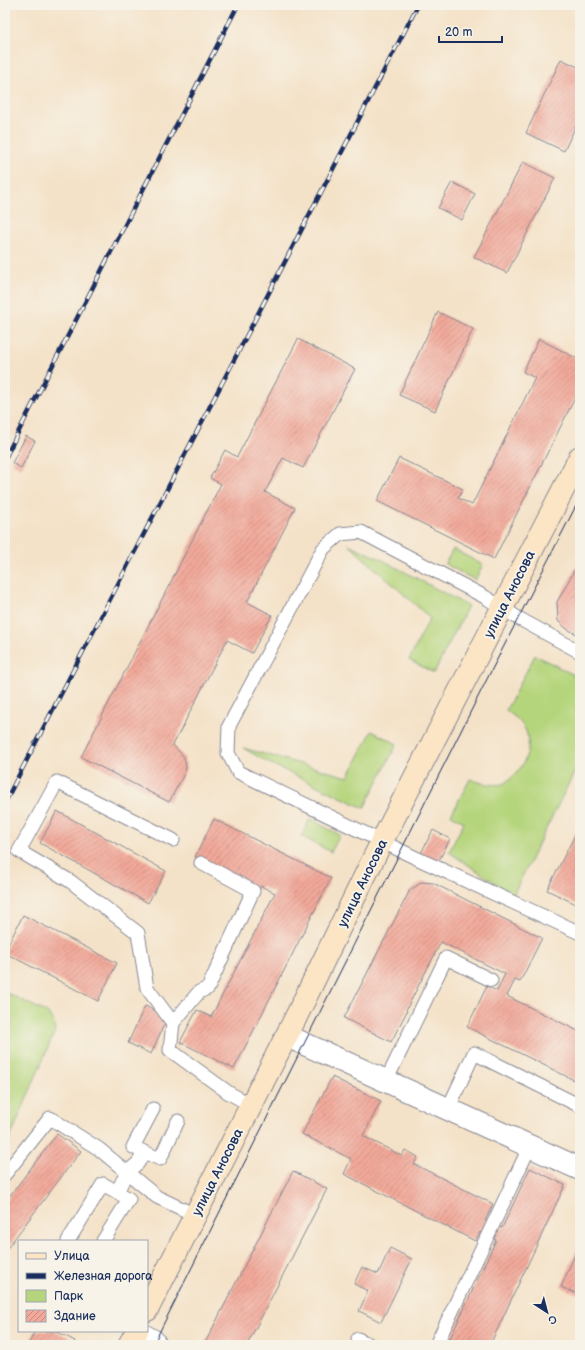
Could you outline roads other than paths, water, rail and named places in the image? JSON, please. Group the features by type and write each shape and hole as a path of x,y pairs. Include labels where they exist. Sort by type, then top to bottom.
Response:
{"main road":[{"name":"улица Аносова","path":"148,1308 287,1036 382,841 580,457"},
{"path":"129,1345 136,1332"}],"street":[{"path":"287,1036 580,1170"}],"lane":[{"path":"580,652 518,618 502,607 361,532 340,534 323,549 312,568 229,726 228,753 238,772 414,857 580,933"},
{"path":"173,840 57,782 19,851 70,881 138,933 147,988 173,1023"},
{"path":"201,863 253,891 208,988 199,992 173,1023 170,1050 229,1093 251,1105"},
{"path":"386,1081 446,958 491,980"},
{"path":"448,1109 474,1053 580,1106"},
{"path":"153,1109 133,1147 144,1152 160,1159 178,1120"},
{"path":"5,1174 50,1118 99,1149 157,1197 195,1215"},
{"path":"436,1345 530,1146"},
{"path":"117,1192 127,1172 138,1163 144,1152"},
{"path":"69,1240 103,1184 129,1199 104,1240"},
{"path":"147,1332 156,1338 161,1345"},
{"path":"358,1339 370,1345"}],"tram line":[{"path":"153,1345 485,683 580,498"}],"railway":[{"path":"5,458 238,5"},
{"path":"5,802 418,5"}]}
